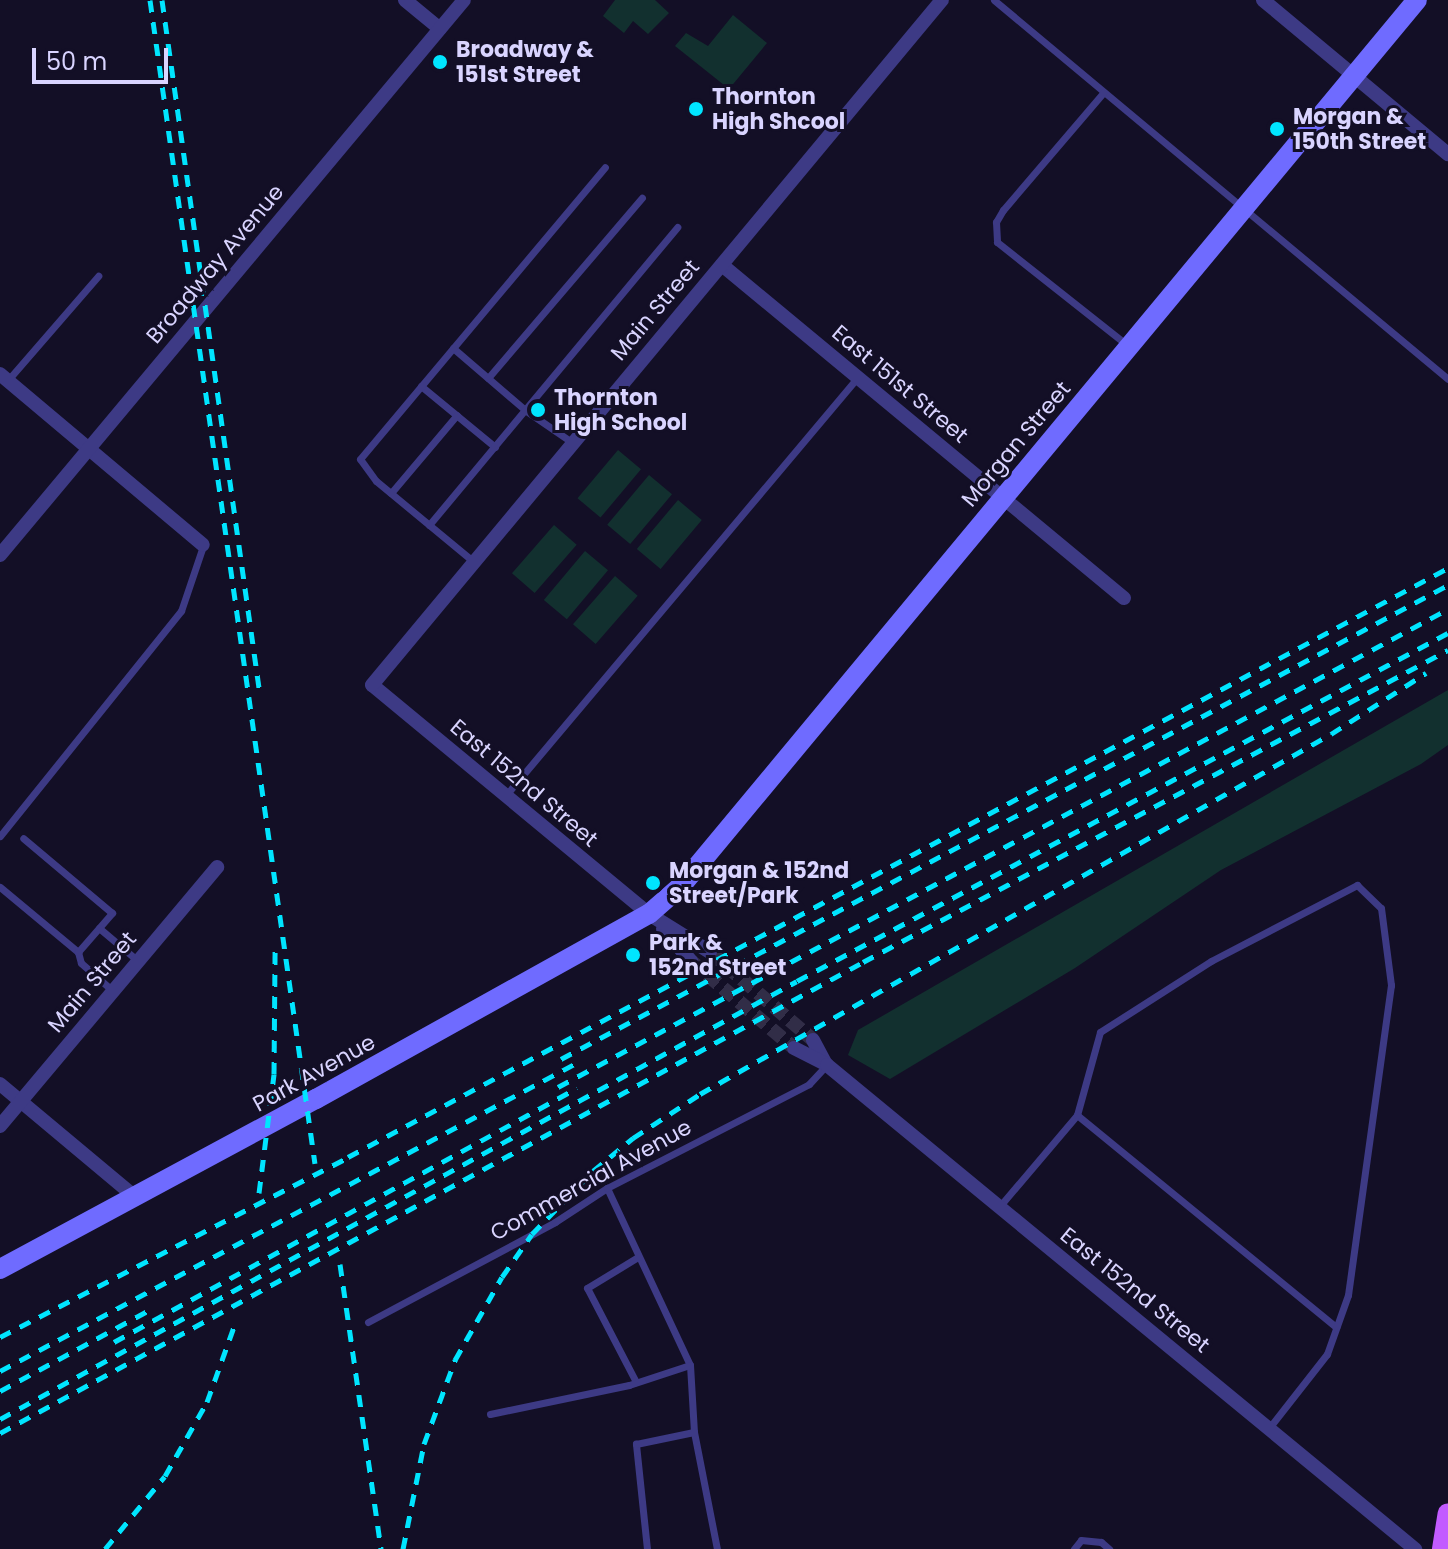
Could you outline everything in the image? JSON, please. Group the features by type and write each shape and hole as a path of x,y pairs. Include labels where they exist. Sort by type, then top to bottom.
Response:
{"main road":[{"path":"1442,1549 1448,1513"}],"street":[{"path":"405,0 440,29"},
{"name":"Broadway Avenue","path":"0,555 464,0"},
{"name":"Main Street","path":"372,685 942,0"},
{"path":"1263,0 1448,154"},
{"name":"Morgan Street","path":"649,914 680,887 1417,0"},
{"name":"East 151st Street","path":"722,265 1124,598"},
{"path":"4,377 203,545"},
{"name":"East 152nd Street","path":"372,685 649,914 710,952"},
{"name":"Main Street","path":"0,1126 217,867"},
{"name":"East 152nd Street","path":"649,914 691,961"},
{"name":"Park Avenue","path":"0,1269 649,914"},
{"name":"East 152nd Street","path":"813,1040 827,1065"},
{"name":"East 152nd Street","path":"794,1048 827,1065 1415,1549"},
{"path":"0,1084 135,1197"}],"lane":[{"path":"994,0 1448,379"},
{"path":"1103,93 1003,210 996,222 997,242 1128,346"},
{"path":"474,562 365,471 360,459 605,167"},
{"path":"488,378 642,198"},
{"path":"429,525 677,227"},
{"path":"4,377 98,276"},
{"path":"453,348 525,410 573,443"},
{"path":"505,796 858,377"},
{"path":"421,386 495,447"},
{"path":"391,493 457,415"},
{"path":"0,836 181,611 203,545"},
{"path":"23,838 112,913 78,952"},
{"path":"999,1207 1077,1115 1100,1032 1211,961 1357,885 1381,908 1391,985 1348,1295 1327,1354 1269,1428"},
{"path":"0,887 78,952 81,963 113,991"},
{"path":"99,928 138,961"},
{"name":"Commercial Avenue","path":"368,1322 555,1222 607,1188 809,1084 827,1065"},
{"path":"1077,1115 1336,1327"},
{"path":"607,1188 690,1365 694,1432 717,1549"},
{"path":"636,1382 587,1288 638,1257"},
{"path":"490,1414 636,1382 690,1365"},
{"path":"647,1549 636,1444 694,1432"},
{"path":"1074,1549 1081,1540 1101,1542 1109,1549"}],"green space":[{"path":"615,0 655,0 669,13 648,34 633,21 624,33 603,16"},
{"path":"733,15 767,43 729,89 675,46 686,33 708,46"},
{"path":"618,450 641,469 600,518 578,498"},
{"path":"649,475 672,494 630,544 607,525"},
{"path":"678,500 702,520 661,569 637,549"},
{"path":"554,525 577,545 535,593 512,573"},
{"path":"585,551 608,570 567,619 544,600"},
{"path":"615,576 638,596 596,644 573,624"},
{"path":"1448,690 1448,745 1421,764 1221,870 1075,968 890,1079 848,1055 858,1030"}],"tunnel":[{"path":"710,952 813,1040"},
{"path":"691,961 794,1048"}],"railway":[{"path":"150,0 315,1163"},
{"path":"162,0 260,695"},
{"path":"0,1337 348,1157 1448,568"},
{"path":"561,1059 1448,585"},
{"path":"558,1087 1448,609"},
{"path":"0,1419 797,981 1448,633"},
{"path":"0,1433 863,962 1448,650"},
{"path":"403,1549 424,1444 455,1360 502,1277 532,1234 593,1171 633,1138 700,1094 1331,734 1426,673"},
{"path":"259,1193 274,1074 275,950"},
{"path":"0,1371 580,1061"},
{"path":"114,1342 577,1088"},
{"path":"340,1264 381,1549"},
{"path":"0,1391 151,1309"},
{"path":"105,1549 165,1476 207,1402 235,1324"}],"place":[{"name":"Broadway & 151st Street","path":"440,62"},
{"name":"Thornton High Shcool","path":"696,109"},
{"name":"Morgan & 150th Street","path":"1277,129"},
{"name":"Thornton High School","path":"538,410"},
{"name":"Morgan & 152nd Street/Park","path":"653,883"},
{"name":"Park & 152nd Street","path":"633,955"}]}
